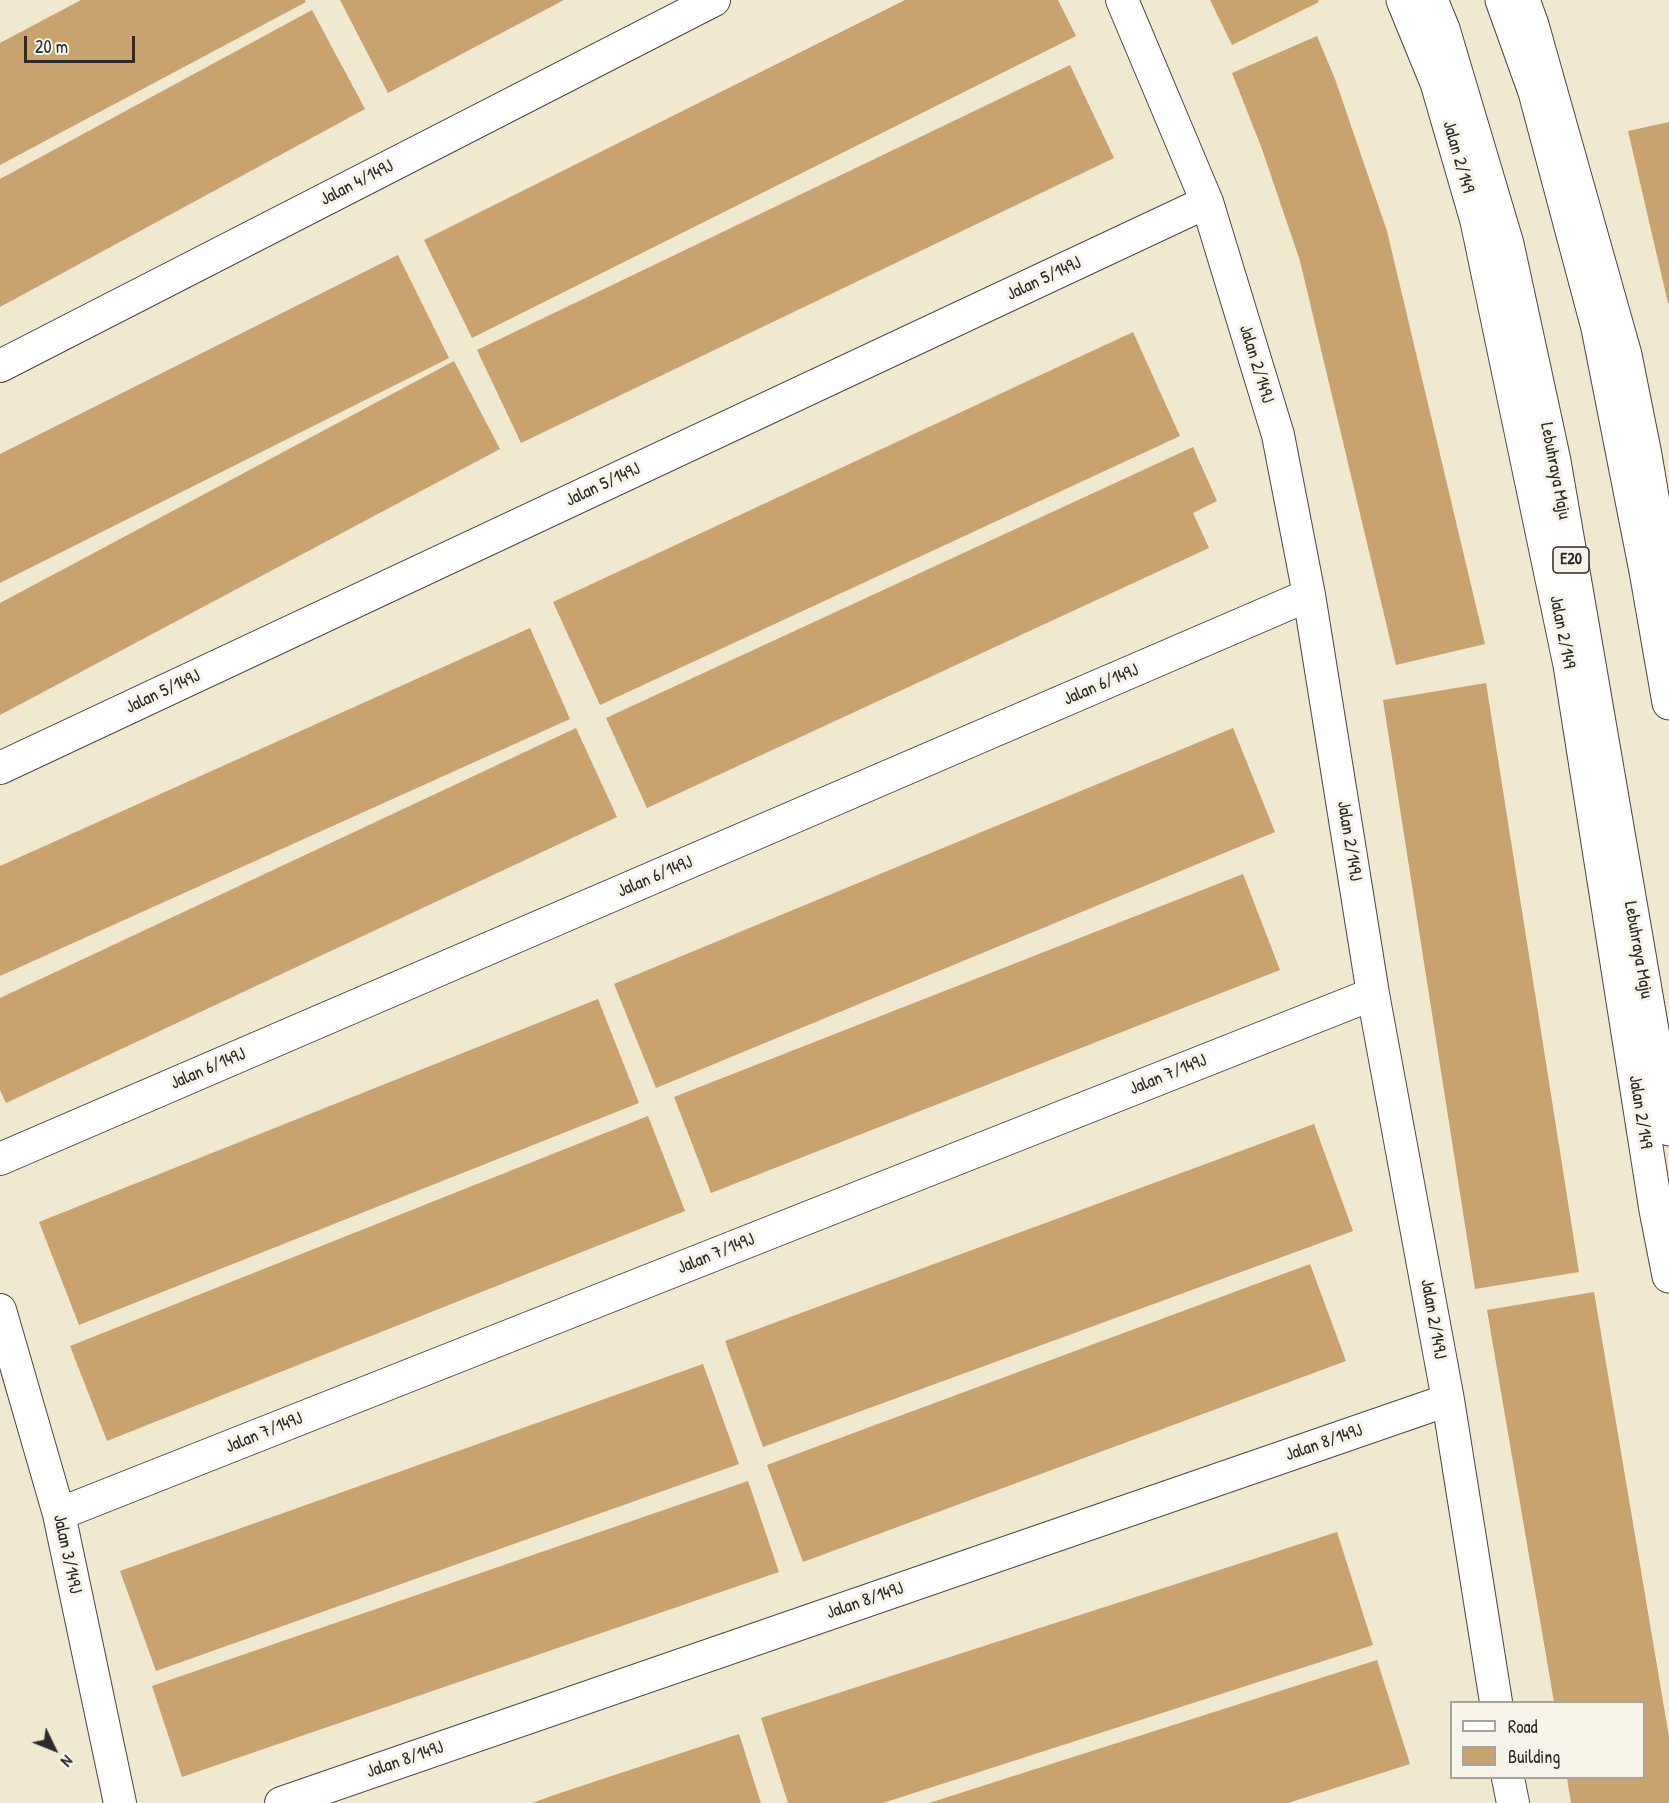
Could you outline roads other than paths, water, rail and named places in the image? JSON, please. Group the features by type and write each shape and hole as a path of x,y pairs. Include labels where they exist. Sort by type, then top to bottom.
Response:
{"main road":[{"name":"Jalan 2/149","path":"1403,0 1437,83 1477,221 1570,665 1656,1210 1669,1270"},
{"name":"Lebuhraya Maju","path":"1431,0 1449,50 1507,244 1554,461 1669,1129"},
{"path":"1502,0 1535,92 1598,328 1646,571 1669,703"},
{"path":"1530,8 1625,355 1669,597"}],"street":[{"name":"Jalan 4/149J","path":"0,366 714,0"},
{"name":"Jalan 2/149J","path":"1122,0 1207,202 1278,435 1310,595 1373,994 1448,1400 1496,1701"},
{"name":"Jalan 5/149J","path":"0,768 1207,202"},
{"name":"Jalan 6/149J","path":"0,1159 1310,595"},
{"name":"Jalan 7/149J","path":"59,1514 1373,994"},
{"name":"Jalan 3/149J","path":"0,1310 59,1514 120,1803"},
{"name":"Jalan 8/149J","path":"281,1803 1448,1400"},
{"path":"1509,1779 1513,1803"}]}
